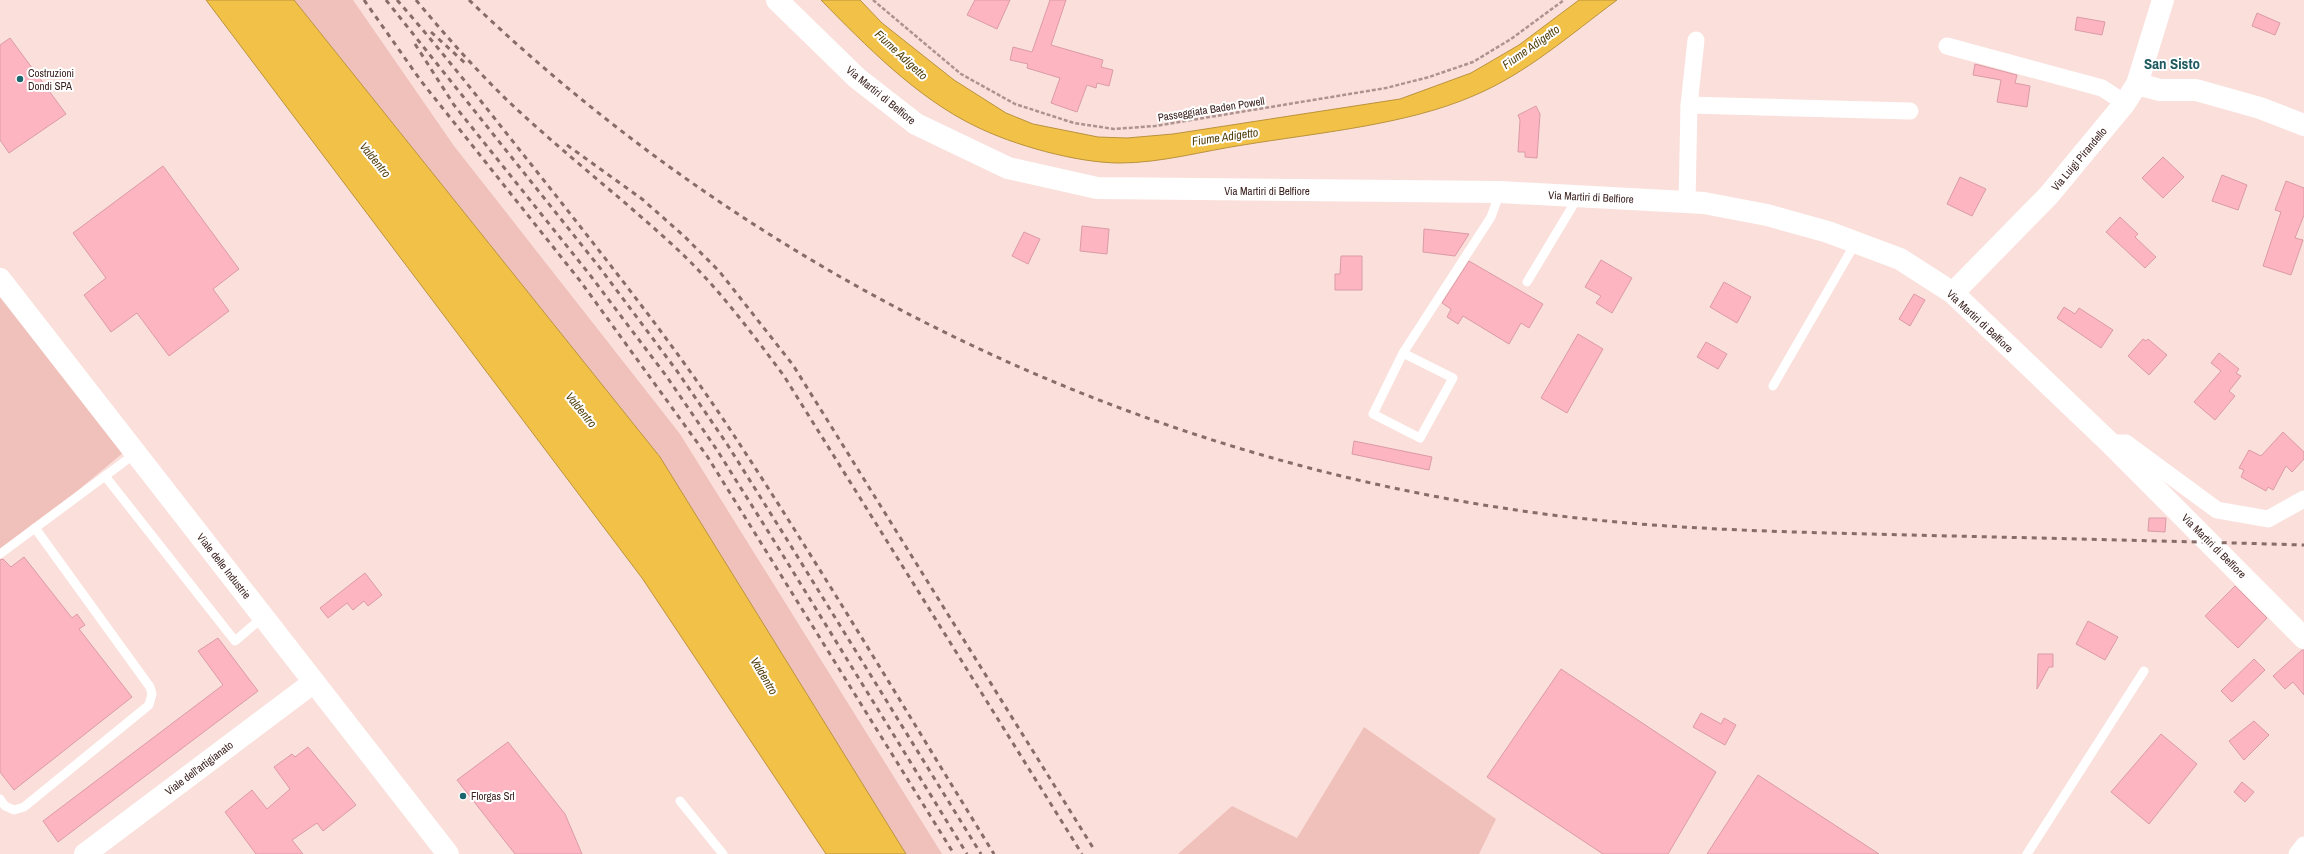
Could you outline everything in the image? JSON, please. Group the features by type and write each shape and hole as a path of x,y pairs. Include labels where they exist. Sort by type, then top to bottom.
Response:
{"street":[{"name":"Via Martiri di Belfiore","path":"777,0 857,78 916,124 1008,168 1097,188 1500,192 1704,203 1767,215 1856,242 1900,259 1953,293 2110,443 2304,638"},
{"name":"Via Luigi Pirandello","path":"1953,293 2049,195 2125,103 2137,84 2163,0"},
{"path":"1687,202 1689,105 1696,40"},
{"path":"1947,46 2102,88 2125,103"},
{"path":"2137,84 2160,90 2196,90 2260,108 2304,125"},
{"path":"1689,105 1910,111"},
{"name":"Viale delle Industrie","path":"0,279 448,854"},
{"path":"2110,443 2126,443 2217,510 2268,520 2304,499"},
{"name":"Viale dell'artigianato","path":"85,854 314,682"},
{"path":"2297,854 2304,844"}],"lane":[{"path":"1403,353 1453,378 1420,438 1373,414 1403,353 1491,217 1500,192"},
{"path":"1527,282 1578,197"},
{"path":"1773,386 1856,242"},
{"path":"0,554 136,453"},
{"path":"105,476 235,641 263,617"},
{"path":"0,799 5,806 14,810 24,807 149,705 152,694 150,688 34,528"},
{"path":"2026,854 2144,671"},
{"path":"680,801 723,854"}],"path":[{"name":"Passeggiata Baden Powell","path":"873,0 961,74 1016,104 1074,123 1114,128 1171,124 1386,88 1429,77 1473,62 1511,39 1564,0"}],"shaded area":[{"path":"294,0 353,0 454,146 680,434 942,854 906,854 660,457"},
{"path":"0,292 124,452 0,555"},
{"path":"1364,727 1496,819 1479,854 1178,854 1232,806 1297,838"}],"water":[{"name":"Valdentro","path":"206,0 294,0 660,457 906,854 826,854 642,578"},
{"name":"Fiume Adigetto","path":"821,0 860,0 882,23 954,80 1006,113 1033,124 1098,137 1127,138 1173,134 1400,99 1471,73 1519,45 1579,0 1617,0 1530,65 1493,87 1447,106 1390,121 1360,127 1243,145 1166,159 1120,163 1085,160 1046,152 1008,140 975,126 933,101 912,86 855,35"}],"building":[{"path":"975,0 1010,0 997,29 967,15"},
{"path":"1050,0 1066,0 1051,45 1103,60 1101,67 1113,70 1109,86 1097,83 1096,88 1087,85 1077,112 1051,103 1060,78 1027,68 1028,64 1010,60 1013,47 1032,52"},
{"path":"2257,13 2280,23 2275,35 2252,26"},
{"path":"2077,17 2105,22 2102,35 2075,30"},
{"name":"Costruzioni Dondi SPA","path":"10,38 66,114 9,153 0,140 0,45"},
{"path":"1975,64 2017,75 2015,83 2030,86 2027,107 1997,102 2001,80 1973,75"},
{"path":"1536,106 1540,114 1537,158 1525,157 1525,152 1518,152 1520,120 1518,115"},
{"path":"2163,157 2184,177 2163,198 2142,178"},
{"path":"163,166 239,269 213,289 229,311 169,356 137,313 111,332 84,295 106,278 73,233"},
{"path":"2222,175 2247,185 2238,210 2212,201"},
{"path":"1960,177 1986,189 1972,216 1947,204"},
{"path":"2286,181 2304,188 2304,215 2295,238 2303,240 2291,275 2263,266 2281,212 2275,210"},
{"path":"2120,217 2138,234 2135,237 2156,257 2145,268 2106,232"},
{"path":"1082,226 1109,229 1107,254 1080,251"},
{"path":"1424,229 1469,234 1455,256 1423,252"},
{"path":"1024,232 1040,239 1028,264 1012,256"},
{"path":"1341,256 1362,256 1362,290 1335,290 1335,274 1340,274"},
{"path":"1601,260 1632,278 1612,313 1596,303 1601,296 1585,287"},
{"path":"1469,261 1543,304 1529,328 1521,323 1509,344 1463,316 1458,324 1447,317 1451,309 1442,303"},
{"path":"1724,282 1751,297 1737,323 1710,307"},
{"path":"1914,294 1925,300 1910,326 1899,319"},
{"path":"2064,307 2075,314 2079,308 2113,330 2101,348 2057,318"},
{"path":"1578,334 1603,349 1567,413 1541,398"},
{"path":"2143,339 2146,341 2148,339 2167,355 2149,375 2128,356"},
{"path":"1706,342 1727,354 1718,369 1697,357"},
{"path":"2219,353 2239,369 2236,373 2241,376 2229,391 2235,396 2215,420 2194,402 2221,371 2211,363"},
{"path":"2283,432 2304,452 2304,459 2292,472 2286,466 2273,490 2268,487 2266,491 2241,477 2244,470 2239,468 2249,450 2261,456"},
{"path":"1354,441 1432,457 1429,470 1352,454"},
{"path":"2149,518 2166,518 2165,532 2148,531"},
{"path":"24,557 72,618 77,614 85,625 79,629 132,697 14,790 0,772 0,560 3,559 11,567"},
{"path":"365,573 382,595 368,606 364,601 353,610 347,603 328,618 320,608"},
{"path":"2235,586 2267,618 2238,648 2205,616"},
{"path":"2088,621 2118,637 2105,660 2076,644"},
{"path":"218,638 258,691 58,842 43,821 223,685 198,651"},
{"path":"2302,650 2304,650 2304,695 2293,682 2285,689 2273,676"},
{"path":"2038,654 2053,654 2053,667 2049,667 2037,689"},
{"path":"2254,659 2265,670 2232,702 2221,691"},
{"path":"1561,669 1716,772 1668,854 1603,854 1487,777"},
{"path":"1701,713 1721,724 1724,718 1736,725 1725,745 1693,727"},
{"path":"2254,721 2269,735 2244,760 2229,741"},
{"path":"2161,734 2197,764 2149,824 2111,792"},
{"path":"508,742 565,814 582,854 515,854 457,780"},
{"path":"308,747 356,805 323,831 317,823 292,840 303,854 256,854 225,812 252,790 267,809 290,789 274,767 292,754 295,757"},
{"path":"1758,775 1879,854 1707,854"},
{"path":"2242,782 2254,792 2245,802 2234,792"}],"railway":[{"path":"364,0 421,81 581,282 707,456 954,854"},
{"path":"386,0 600,268 677,371 727,444 981,854"},
{"path":"397,0 454,68 596,246 692,374 737,440 803,543 994,854"},
{"path":"416,0 460,52 508,101 692,263 746,326 784,376 1082,854"},
{"path":"469,0 584,101 706,193 835,274 969,344 1109,404 1253,452 1401,490 1552,515 1641,524 1730,530 1819,533 2304,545"},
{"path":"431,32 465,63"},
{"path":"415,44 454,105 590,275 667,377 717,450 967,854"},
{"path":"567,145 642,199 684,236 719,271 793,365 1095,851"}],"place":[{"name":"Costruzioni Dondi SPA","path":"20,79"},
{"name":"Florgas Srl","path":"463,796"}],"district":[{"name":"San Sisto","path":"2172,64"}]}
